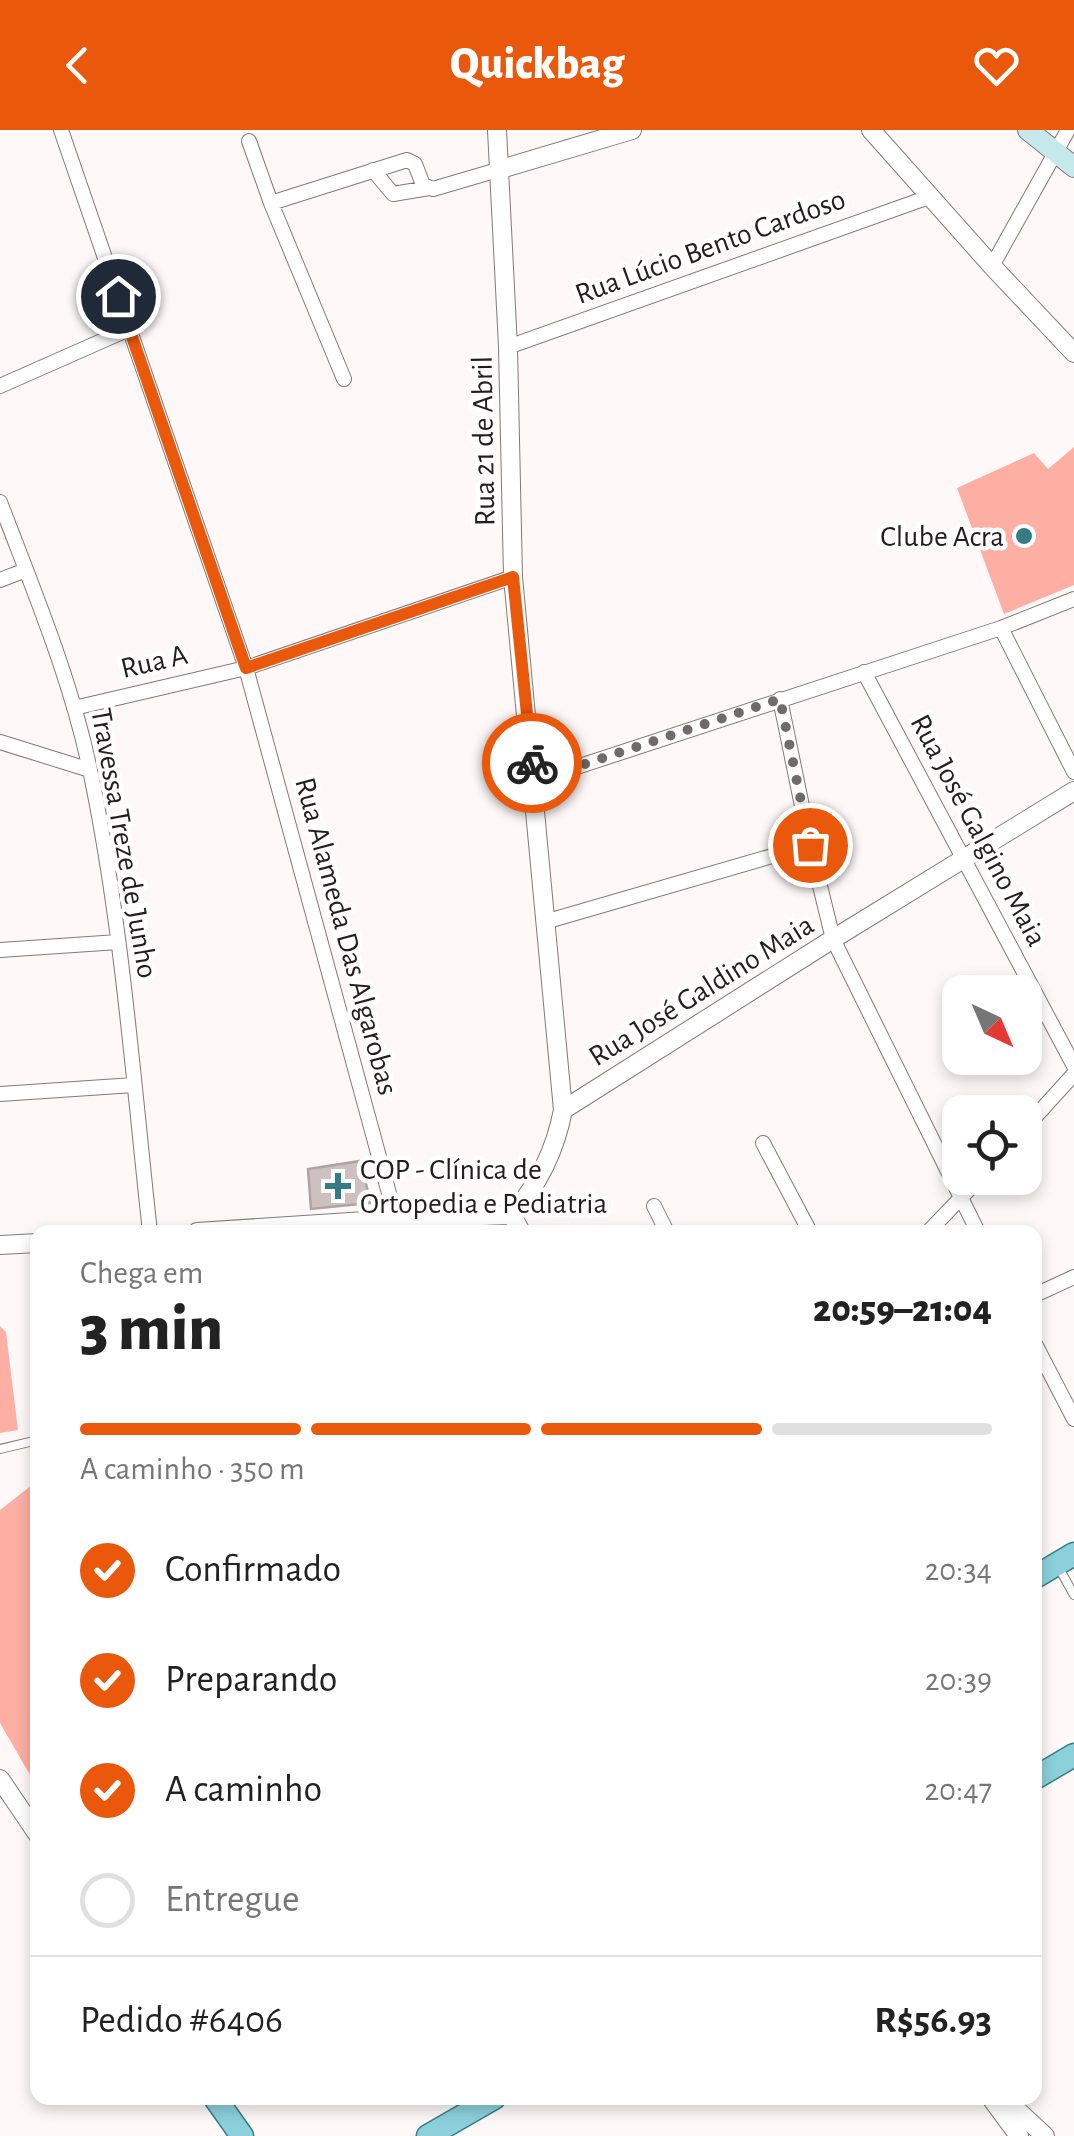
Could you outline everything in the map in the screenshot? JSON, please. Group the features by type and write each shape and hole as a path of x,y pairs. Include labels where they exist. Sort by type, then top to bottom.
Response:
{"main road":[{"path":"1028,130 1074,167"},
{"path":"1042,1573 1066,1559"},
{"path":"1042,1774 1074,1755"},
{"path":"221,2105 242,2136"},
{"path":"428,2136 482,2105"}],"street":[{"name":"Rua Alameda Das Algarobas","path":"61,130 246,668 396,1219"},
{"name":"Rua 21 de Abril","path":"497,130 508,347 513,577 563,1110 558,1138 516,1224"},
{"path":"373,170 389,193 428,188 632,130"},
{"path":"871,130 1074,352"},
{"path":"992,266 1068,130"},
{"path":"250,142 344,379"},
{"path":"271,203 412,161 428,188"},
{"name":"Rua Lúcio Bento Cardoso","path":"508,347 930,196"},
{"path":"0,386 129,329"},
{"name":"Travessa Treze de Junho","path":"0,502 74,708 90,770 118,942 149,1225"},
{"path":"0,580 26,570"},
{"name":"Rua A","path":"74,708 246,668 513,577"},
{"path":"534,781 1002,628 1074,598"},
{"path":"1002,628 1074,772"},
{"name":"Rua José Galgino Maia","path":"864,672 1074,1070"},
{"path":"780,699 833,938 974,1225"},
{"path":"0,742 90,770"},
{"name":"Rua José Galdino Maia","path":"563,1110 1074,791"},
{"path":"548,921 810,845"},
{"path":"0,950 118,942"},
{"path":"1042,1108 1074,1070"},
{"path":"0,1094 134,1085"},
{"path":"763,1143 806,1225"},
{"path":"935,1225 964,1195"},
{"path":"654,1206 664,1225"},
{"path":"362,1225 396,1219 516,1224"},
{"path":"0,1246 30,1244"},
{"path":"1042,1292 1074,1278"},
{"path":"1042,1357 1074,1419"},
{"path":"0,1779 30,1822"},
{"path":"996,2105 1019,2136"},
{"path":"1012,2105 1046,2136"}],"lane":[{"path":"0,1448 30,1442"},
{"path":"1066,1559 1074,1595"}],"shaded area":[{"name":"Clube Acra","path":"1074,447 1074,585 1004,614 957,488 1034,453 1048,469"},
{"path":"0,1326 6,1332 18,1430 0,1433"},
{"path":"30,1486 30,1775 0,1723 0,1510"}],"building":[{"name":"COP - Clínica de Ortopedia e Pediatria","path":"360,1161 371,1203 311,1209 308,1169"}],"way so far":[{"path":"532,763 534,781 780,699 810,845"}],"place":[{"name":"Clube Acra","path":"1024,536"},
{"name":"COP - Clínica de Ortopedia e Pediatria","path":"338,1186"}],"route":[{"path":"118,296 246,668 513,577 532,763"}]}
